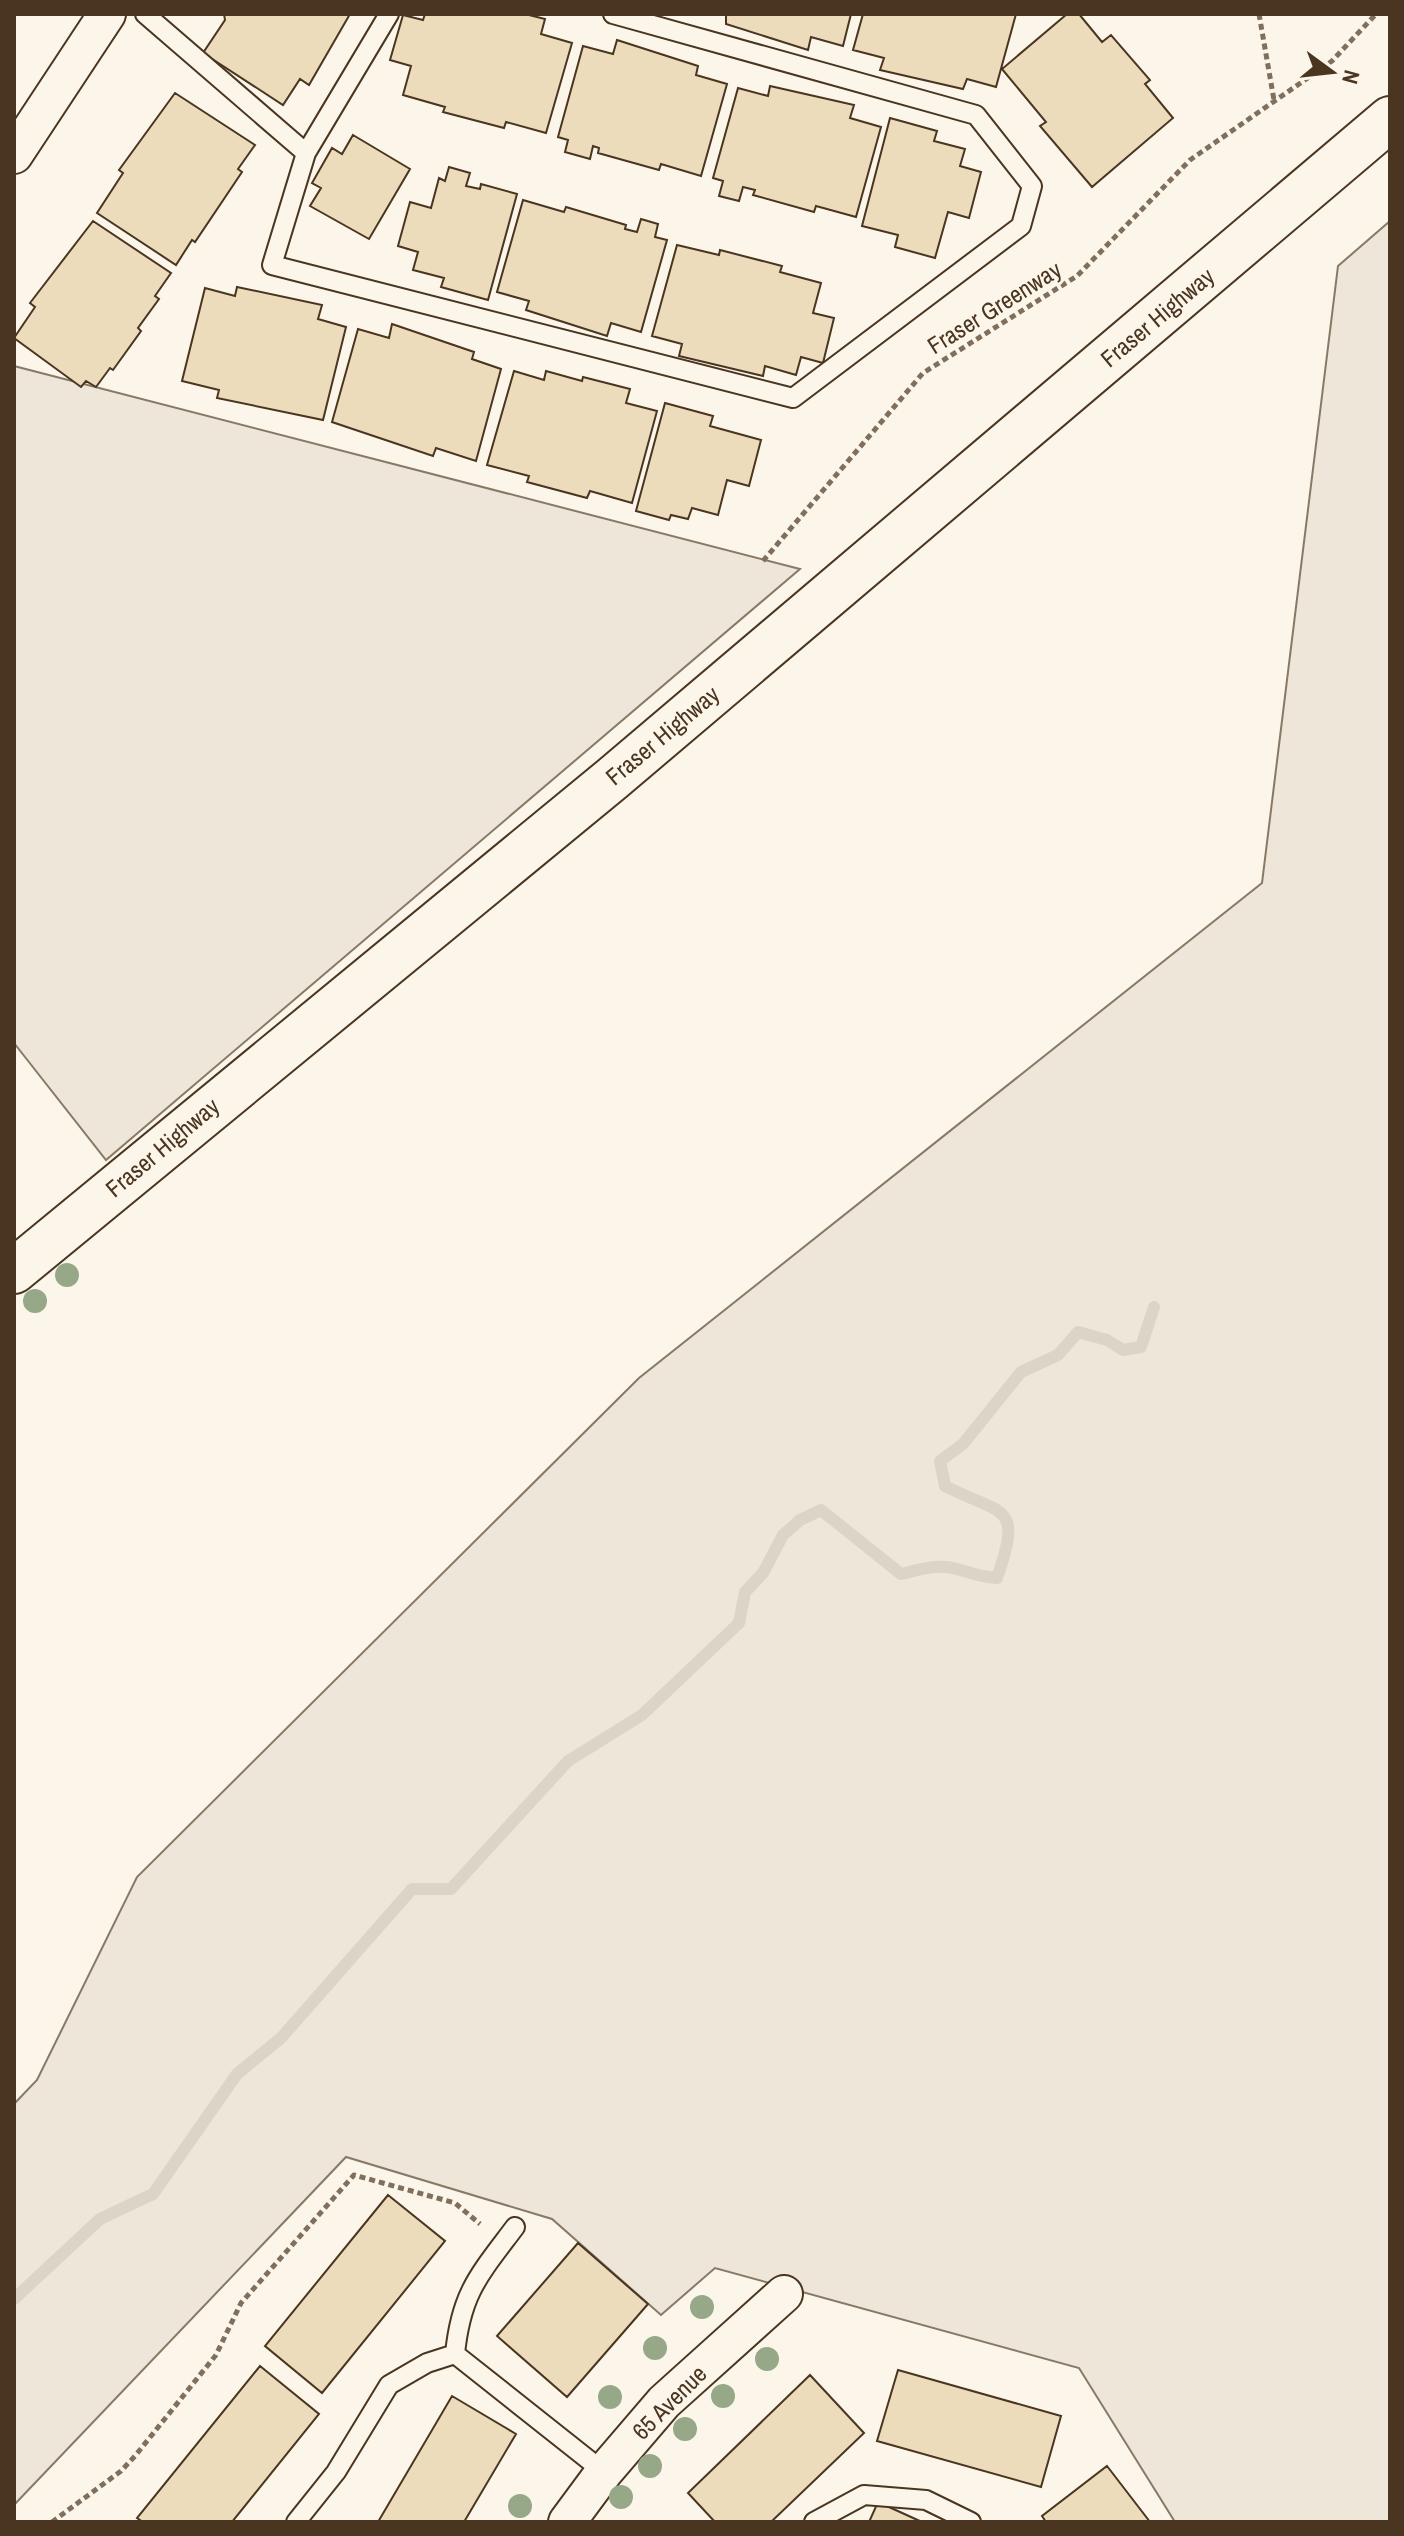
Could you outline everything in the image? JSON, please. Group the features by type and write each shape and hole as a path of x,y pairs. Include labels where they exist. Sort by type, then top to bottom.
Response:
{"main road":[{"name":"Fraser Highway","path":"14,1271 612,779 1390,119"},
{"name":"Fraser Highway","path":"1304,192 1390,147"}],"street":[{"path":"14,155 107,14"},
{"name":"65 Avenue","path":"567,2522 604,2472 664,2402 784,2294"}],"lane":[{"path":"145,14 306,153"},
{"path":"389,14 306,153 272,265 793,398 1021,226 1032,186 976,115 613,14"},
{"path":"455,2354 459,2315 472,2283 515,2227"},
{"path":"455,2354 604,2472"},
{"path":"296,2522 336,2472 389,2385 427,2363 455,2354"},
{"path":"814,2522 864,2495 926,2500 971,2522"}],"path":[{"path":"1259,14 1274,100"},
{"name":"Fraser Greenway","path":"763,561 923,373 1077,276 1190,160 1332,61 1376,14"},
{"path":"52,2522 121,2471 135,2456 216,2355 241,2303 354,2175 455,2203 503,2244"}],"shaded area":[{"path":"1390,221 1390,2522 1175,2522 1079,2368 715,2268 661,2315 552,2219 346,2157 14,2505 14,2104 37,2080 137,1877 639,1378 1262,883 1338,266"},
{"path":"14,366 800,569 106,1160 14,1043"}],"building":[{"path":"224,14 350,14 309,85 300,79 283,105 203,53 225,20"},
{"path":"425,14 525,14 545,19 541,34 572,43 546,133 506,122 504,128 443,112 445,107 403,95 411,66 390,60 403,15 423,20"},
{"path":"726,14 851,14 843,46 811,37 808,50 726,24"},
{"path":"863,14 1016,14 996,87 967,79 963,89 880,70 884,58 853,50"},
{"path":"1067,14 1079,14 1102,42 1111,35 1150,80 1145,84 1173,118 1092,187 1040,126 1046,122 1002,69"},
{"path":"617,40 698,66 696,75 727,84 701,176 661,164 659,170 598,153 599,148 593,146 590,159 565,152 568,140 558,137 583,46 613,54"},
{"path":"770,86 854,105 850,118 881,127 856,217 816,206 814,212 753,195 755,190 743,187 739,201 719,196 723,181 713,178 738,88 768,96"},
{"path":"175,93 255,145 238,169 242,172 176,265 97,213 123,173 119,170"},
{"path":"890,118 937,131 934,141 965,149 960,166 981,172 969,218 948,212 935,258 895,247 898,235 862,226"},
{"path":"353,135 410,169 369,239 310,206 321,188 312,183 332,148 342,154"},
{"path":"449,167 470,173 466,186 480,189 481,184 517,194 488,300 441,287 444,278 413,270 418,252 398,246 410,202 431,208 439,178 445,181"},
{"path":"523,200 564,212 566,207 626,225 625,229 637,232 641,219 658,224 655,237 667,240 641,332 611,323 607,336 526,310 529,301 497,292"},
{"path":"93,221 171,273 155,296 159,299 138,328 141,331 113,370 110,368 96,387 86,381 81,387 14,338 35,307 30,303"},
{"path":"677,245 719,255 720,250 782,266 780,272 821,283 813,313 834,318 823,363 801,357 796,375 765,366 763,376 679,356 682,344 652,336"},
{"path":"237,287 322,305 318,319 346,327 323,420 217,398 219,390 182,381 205,288 235,296"},
{"path":"392,324 474,352 472,359 501,369 476,461 436,448 433,456 332,422 358,329 389,338"},
{"path":"514,371 544,380 546,371 630,389 626,403 657,411 632,503 590,491 587,498 527,482 529,476 487,465"},
{"path":"665,403 713,416 710,426 761,440 749,486 727,480 718,515 692,508 688,519 671,515 669,520 636,511"},
{"path":"388,2195 445,2241 322,2393 265,2346"},
{"path":"578,2243 648,2304 567,2397 497,2336"},
{"path":"260,2366 319,2414 232,2522 143,2522 137,2518"},
{"path":"898,2370 1061,2416 1041,2487 877,2441"},
{"path":"810,2375 864,2433 771,2522 715,2522 688,2493"},
{"path":"452,2396 516,2434 464,2522 378,2522"},
{"path":"1107,2466 1150,2522 1046,2522 1042,2516"},
{"path":"878,2502 922,2522 869,2522"}],"waterway":[{"path":"14,2299 100,2219 153,2194 237,2074 281,2038 412,1889 451,1889 568,1761 642,1715 739,1623 745,1592 763,1573 783,1535 800,1520 821,1510 901,1574 947,1567 997,1578 1005,1554 1008,1524 1003,1515 994,1509 945,1486 940,1461 963,1444 1021,1372 1058,1355 1078,1332 1107,1340 1123,1350 1141,1347 1154,1307"}]}
